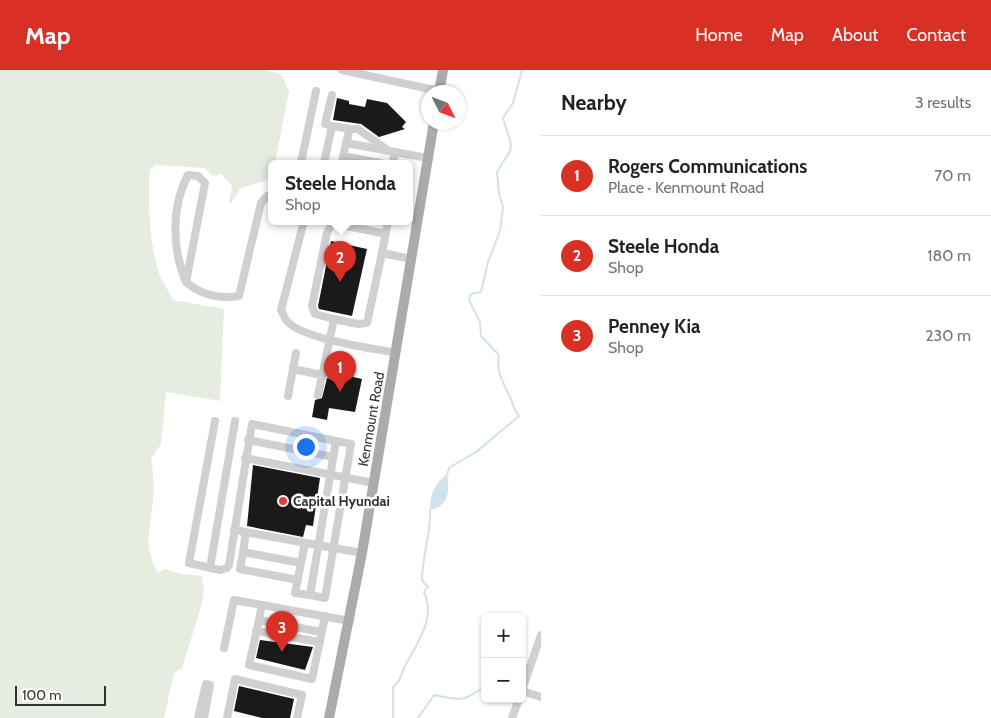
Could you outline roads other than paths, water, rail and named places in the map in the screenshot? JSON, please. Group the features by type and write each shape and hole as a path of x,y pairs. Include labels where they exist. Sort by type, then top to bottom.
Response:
{"main road":[{"path":"440,85 443,70"},
{"name":"Kenmount Road","path":"329,718 350,621 362,553 433,130"}],"street":[{"path":"342,70 421,87"},
{"path":"389,79 391,70"},
{"path":"302,160 316,90"},
{"path":"332,95 325,124 358,130 391,151 392,160"},
{"path":"325,160 332,126"},
{"path":"343,160 350,129"},
{"path":"346,143 428,158"},
{"path":"186,282 205,184 198,176 188,175 181,188 175,238 180,268 186,282 197,292 224,298 239,296 261,203 268,196"},
{"path":"303,225 281,310 286,321 296,328 330,339 396,353"},
{"path":"331,225 327,232 312,306 315,314 358,324 367,322 387,225"},
{"path":"352,225 386,234"},
{"path":"382,253 412,259"},
{"path":"318,395 334,319"},
{"path":"288,396 296,354"},
{"path":"293,369 322,375"},
{"path":"214,421 189,563 220,570 227,568 252,424 351,444 325,598 296,592 305,542"},
{"path":"210,568 235,421"},
{"path":"248,440 333,457"},
{"path":"310,595 336,441"},
{"path":"245,458 374,483"},
{"path":"234,530 362,553"},
{"path":"246,532 240,569 298,580"},
{"path":"243,552 301,563"},
{"path":"224,648 234,600 350,621"},
{"path":"262,605 250,665 312,679 325,616"},
{"path":"259,620 321,632"},
{"path":"256,631 320,642"},
{"path":"526,678 541,635"},
{"path":"227,718 235,679 302,695 297,718"},
{"path":"198,718 206,684 210,685 204,718"},
{"path":"526,691 541,697"},
{"path":"512,718 518,703"}],"water":[{"path":"447,475 447,497 441,505 430,510 436,485"}],"waterway":[{"path":"447,475 449,468 476,452 519,416 501,378 498,362 499,355 481,336 480,322 469,300 471,294 481,292 488,262 500,231 503,207 499,194 497,172 510,151 511,144 503,118 513,103 522,70"},
{"path":"393,718 393,687 399,680 424,630 427,620 428,611 424,592 428,587 422,580 430,510"},
{"path":"418,718 434,695 461,699 481,689"}],"place":[{"name":"Steele Honda","path":"340,282"},
{"name":"Rogers Communications","path":"340,392"},
{"name":"Capital Hyundai","path":"283,501"},
{"name":"Penney Kia","path":"282,652"}]}
